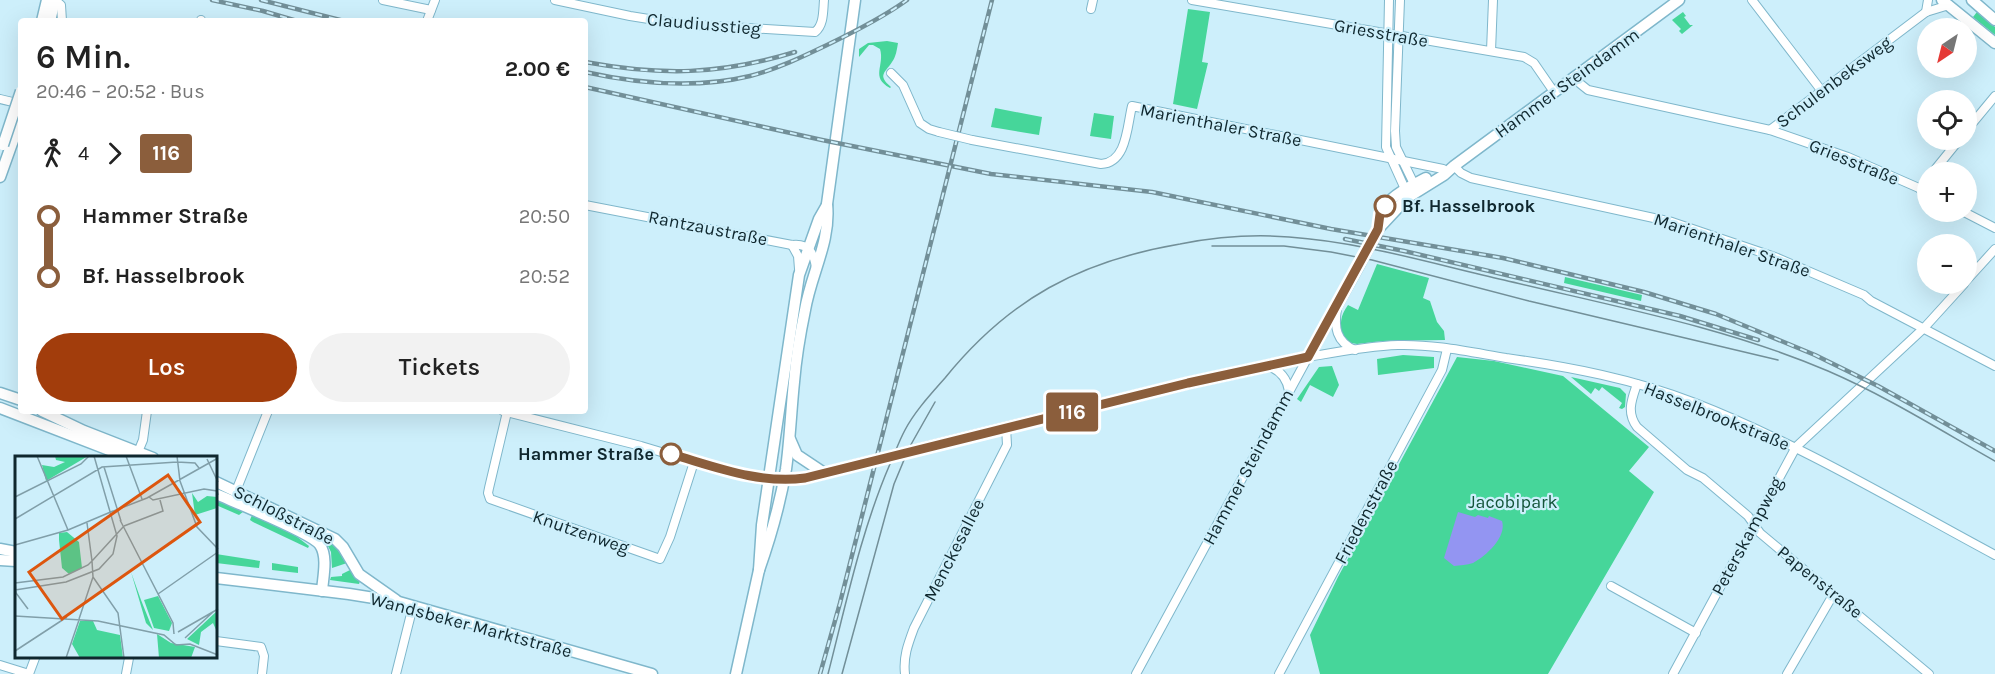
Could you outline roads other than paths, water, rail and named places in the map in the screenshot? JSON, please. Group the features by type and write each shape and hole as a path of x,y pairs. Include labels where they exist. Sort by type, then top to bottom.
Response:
{"main road":[{"path":"44,18 54,0"},
{"path":"51,18 54,0"},
{"path":"736,674 759,570 771,535 784,480 798,350 805,308 827,231 827,204 855,0"},
{"name":"Hammer Steindamm","path":"1308,357 1378,229 1380,214 1393,197 1444,176 1679,0"},
{"path":"1972,0 1995,20"},
{"path":"1945,2 1995,43"},
{"path":"0,177 18,102"},
{"path":"5,149 18,124"},
{"name":"Hammer Steindamm","path":"1411,189 1443,169 1455,166"},
{"path":"759,570 762,525 799,275 819,219 827,204"},
{"path":"769,480 805,478 1006,427 1308,357"},
{"path":"0,393 18,399"},
{"path":"0,408 134,455"},
{"path":"48,414 134,455"},
{"path":"790,437 797,455 825,473"},
{"name":"Schloßstraße","path":"218,483 335,539 343,547 359,573 399,602"},
{"path":"218,494 228,495 236,491 241,505"},
{"name":"Schloßstraße","path":"218,495 316,541 320,545 323,556 322,591"},
{"path":"0,549 15,552"},
{"path":"0,560 15,561"},
{"name":"Wandsbeker Marktstraße","path":"218,578 399,602 652,674"}],"street":[{"path":"54,0 62,11 62,18"},
{"path":"383,0 431,10"},
{"path":"427,18 435,0"},
{"name":"Claudiusstieg","path":"555,0 680,24 781,30 818,30 823,17 824,0"},
{"name":"Griesstraße","path":"1192,0 1217,2 1530,60 1554,92"},
{"path":"1389,0 1386,147 1389,158 1411,189"},
{"path":"1400,0 1395,131 1396,147 1411,189"},
{"path":"1491,51 1493,0"},
{"path":"1752,0 1821,90"},
{"path":"1926,12 1928,0"},
{"name":"Schulenbeksweg","path":"1770,130 1926,12 1945,2"},
{"name":"Marienthaler Straße","path":"891,73 903,85 920,123 929,129 972,140 1101,164 1114,161 1122,148 1132,106 1443,169"},
{"name":"Griesstraße","path":"1573,78 1588,90 1770,130 1848,157 1917,187"},
{"path":"1977,118 1995,96"},
{"path":"0,99 18,103"},
{"path":"1941,162 1951,150"},
{"name":"Marienthaler Straße","path":"1455,166 1461,173 1471,178 1637,213 1740,244 1864,295 1871,301 1995,366"},
{"name":"Rantzaustraße","path":"588,206 802,244 809,248"},
{"path":"1977,219 1995,228"},
{"path":"792,244 798,256 799,275"},
{"path":"809,248 816,268"},
{"name":"Peterskampweg","path":"1977,269 1995,249"},
{"name":"Peterskampweg","path":"1673,674 1796,447 1924,328 1954,294"},
{"path":"1338,305 1335,325 1337,334 1343,343 1356,350"},
{"name":"Hasselbrookstraße","path":"1308,357 1378,346 1407,345 1567,367 1637,384 1695,403 1796,447 1995,555"},
{"name":"Friedenstraße","path":"1279,674 1442,370 1448,349"},
{"name":"Hammer Steindamm","path":"1136,674 1308,357"},
{"path":"1264,366 1280,372 1288,383 1289,391"},
{"name":"Papenstraße","path":"1637,384 1630,408 1631,417 1637,427 1687,470 1703,478 1748,516 1760,533 1929,674"},
{"path":"134,455 143,440 147,414"},
{"path":"236,491 267,414"},
{"name":"Knutzenweg","path":"505,414 488,493 490,499 660,559 670,537 694,462"},
{"path":"513,414 769,480"},
{"name":"Menckesallee","path":"905,674 906,648 914,628 1007,445 1006,427"},
{"path":"1611,586 1696,633"},
{"path":"1787,674 1833,595"},
{"path":"396,674 413,606"},
{"path":"218,641 261,647 264,656 261,674"},
{"path":"0,664 29,674 34,659"},
{"path":"126,674 129,659"}],"water":[{"path":"1458,512 1475,517 1478,515 1488,518 1489,516 1502,521 1503,527 1498,539 1484,556 1473,563 1454,566 1444,558"}],"tram line":[{"path":"828,674 855,568 880,489 901,438 924,403 969,350 1021,305 1079,273 1110,261 1180,244 1248,236 1289,237 1343,244 1397,254 1668,319 1749,342 1828,371 1892,402 1995,461"},
{"path":"1212,246 1284,246 1372,260 1529,301 1778,360"},
{"path":"842,674 894,484 909,448 935,402"}],"railway":[{"path":"212,0 287,18"},
{"path":"261,0 332,18"},
{"path":"588,73 626,80 688,84 750,76 799,58 858,30 907,0"},
{"path":"820,674 840,603 992,0"},
{"path":"588,63 640,70 691,71 741,65 795,52"},
{"path":"588,88 822,140 991,174 1152,192 1331,229 1503,258 1644,292 1716,314 1815,355 1878,386 1995,451"},
{"path":"1345,239 1680,316 1758,340"}],"place":[{"name":"Bf. Hasselbrook","path":"1385,206"},
{"name":"Hammer Straße","path":"671,454"}],"park label":[{"name":"Jacobipark","path":"1513,502"}]}
